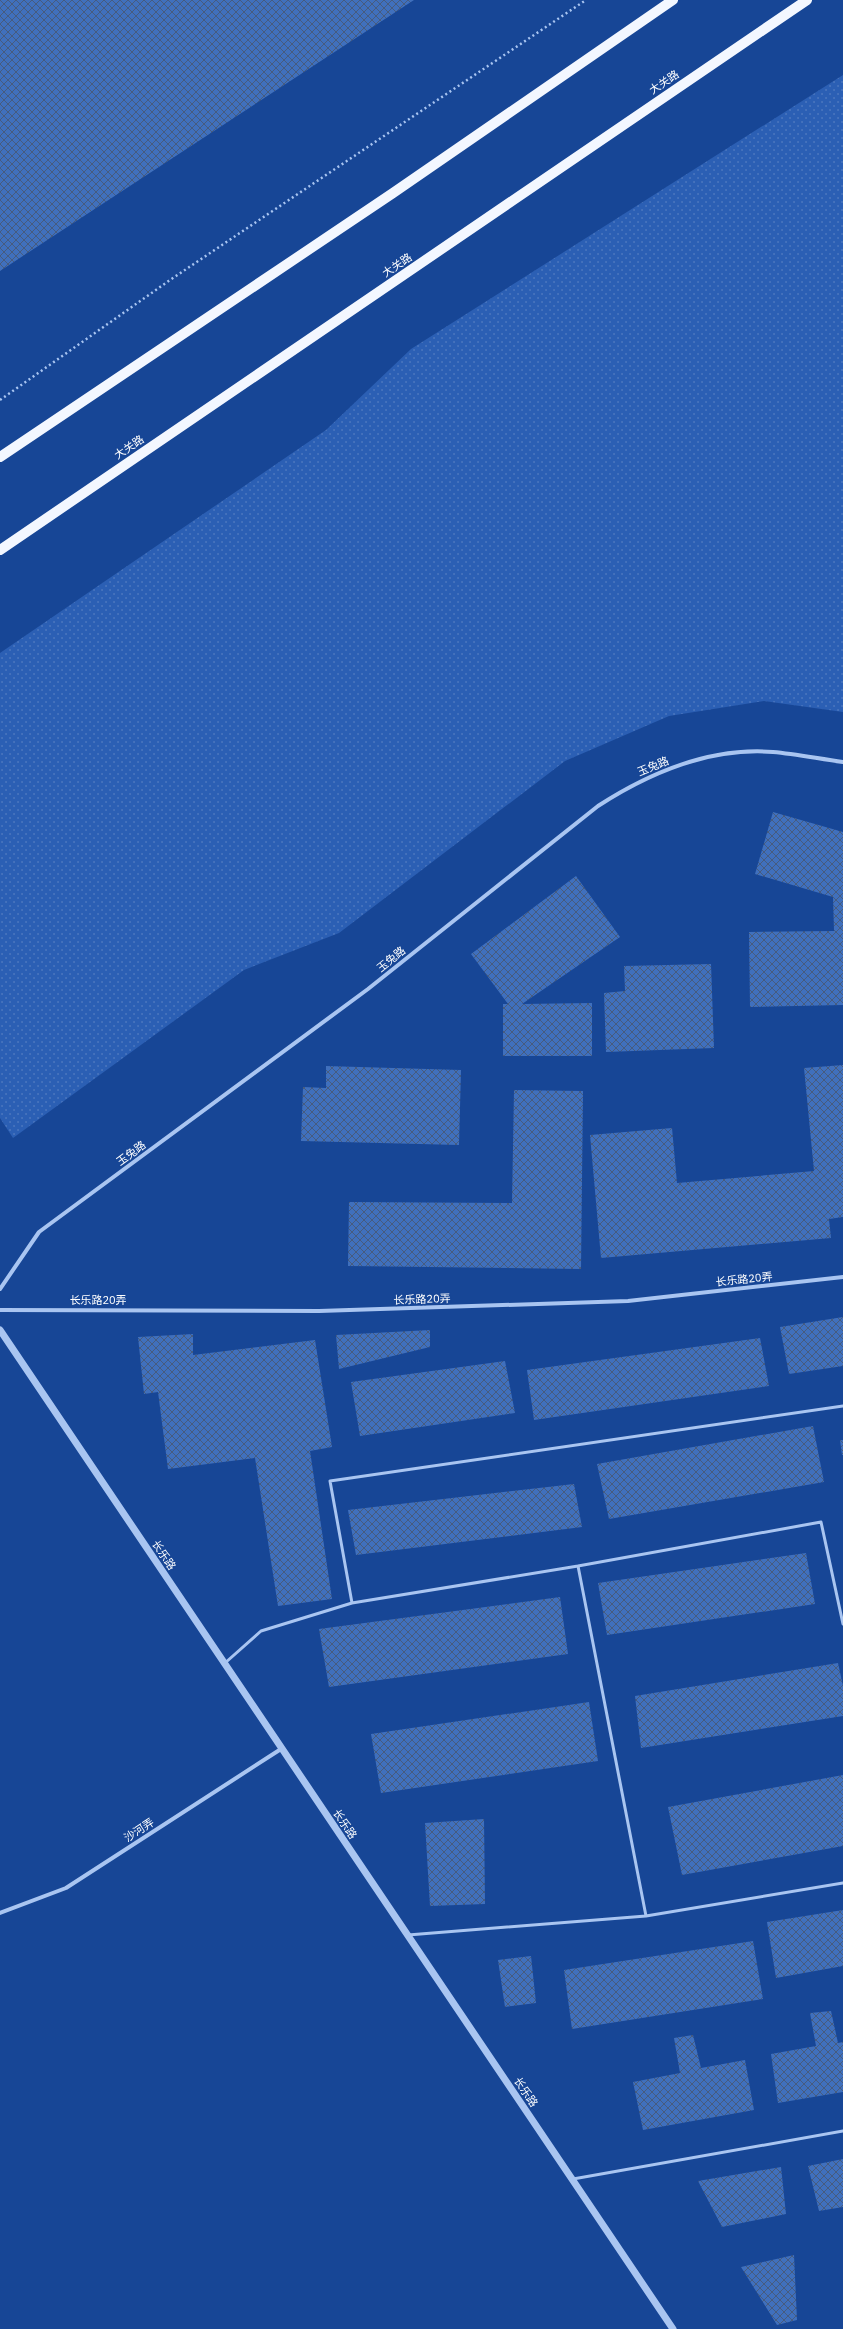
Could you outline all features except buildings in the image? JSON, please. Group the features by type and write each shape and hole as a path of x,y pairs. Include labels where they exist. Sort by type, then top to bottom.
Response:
{"main road":[{"path":"0,457 386,198 673,0"},
{"name":"大关路","path":"0,550 807,0"}],"street":[{"name":"玉兔路","path":"0,1289 39,1232 368,989 598,806 625,788 659,772 713,755 772,752 843,762"},
{"name":"长乐路20弄","path":"0,1310 319,1311 620,1301 843,1278"},
{"name":"长乐路","path":"0,1330 223,1664 673,2329"},
{"name":"沙河弄","path":"0,1913 66,1888 281,1749"}],"lane":[{"path":"352,1603 330,1481 843,1406"},
{"path":"223,1664 261,1631 352,1603 578,1566 821,1522 843,1624"},
{"path":"578,1566 646,1916"},
{"path":"406,1935 646,1916 843,1883"},
{"path":"572,2179 843,2131"}],"path":[{"path":"0,400 170,280 586,0"}],"shaded area":[{"path":"843,75 843,712 764,701 669,716 565,761 339,933 244,970 13,1138 0,1118 0,653 326,430 411,349"}]}
